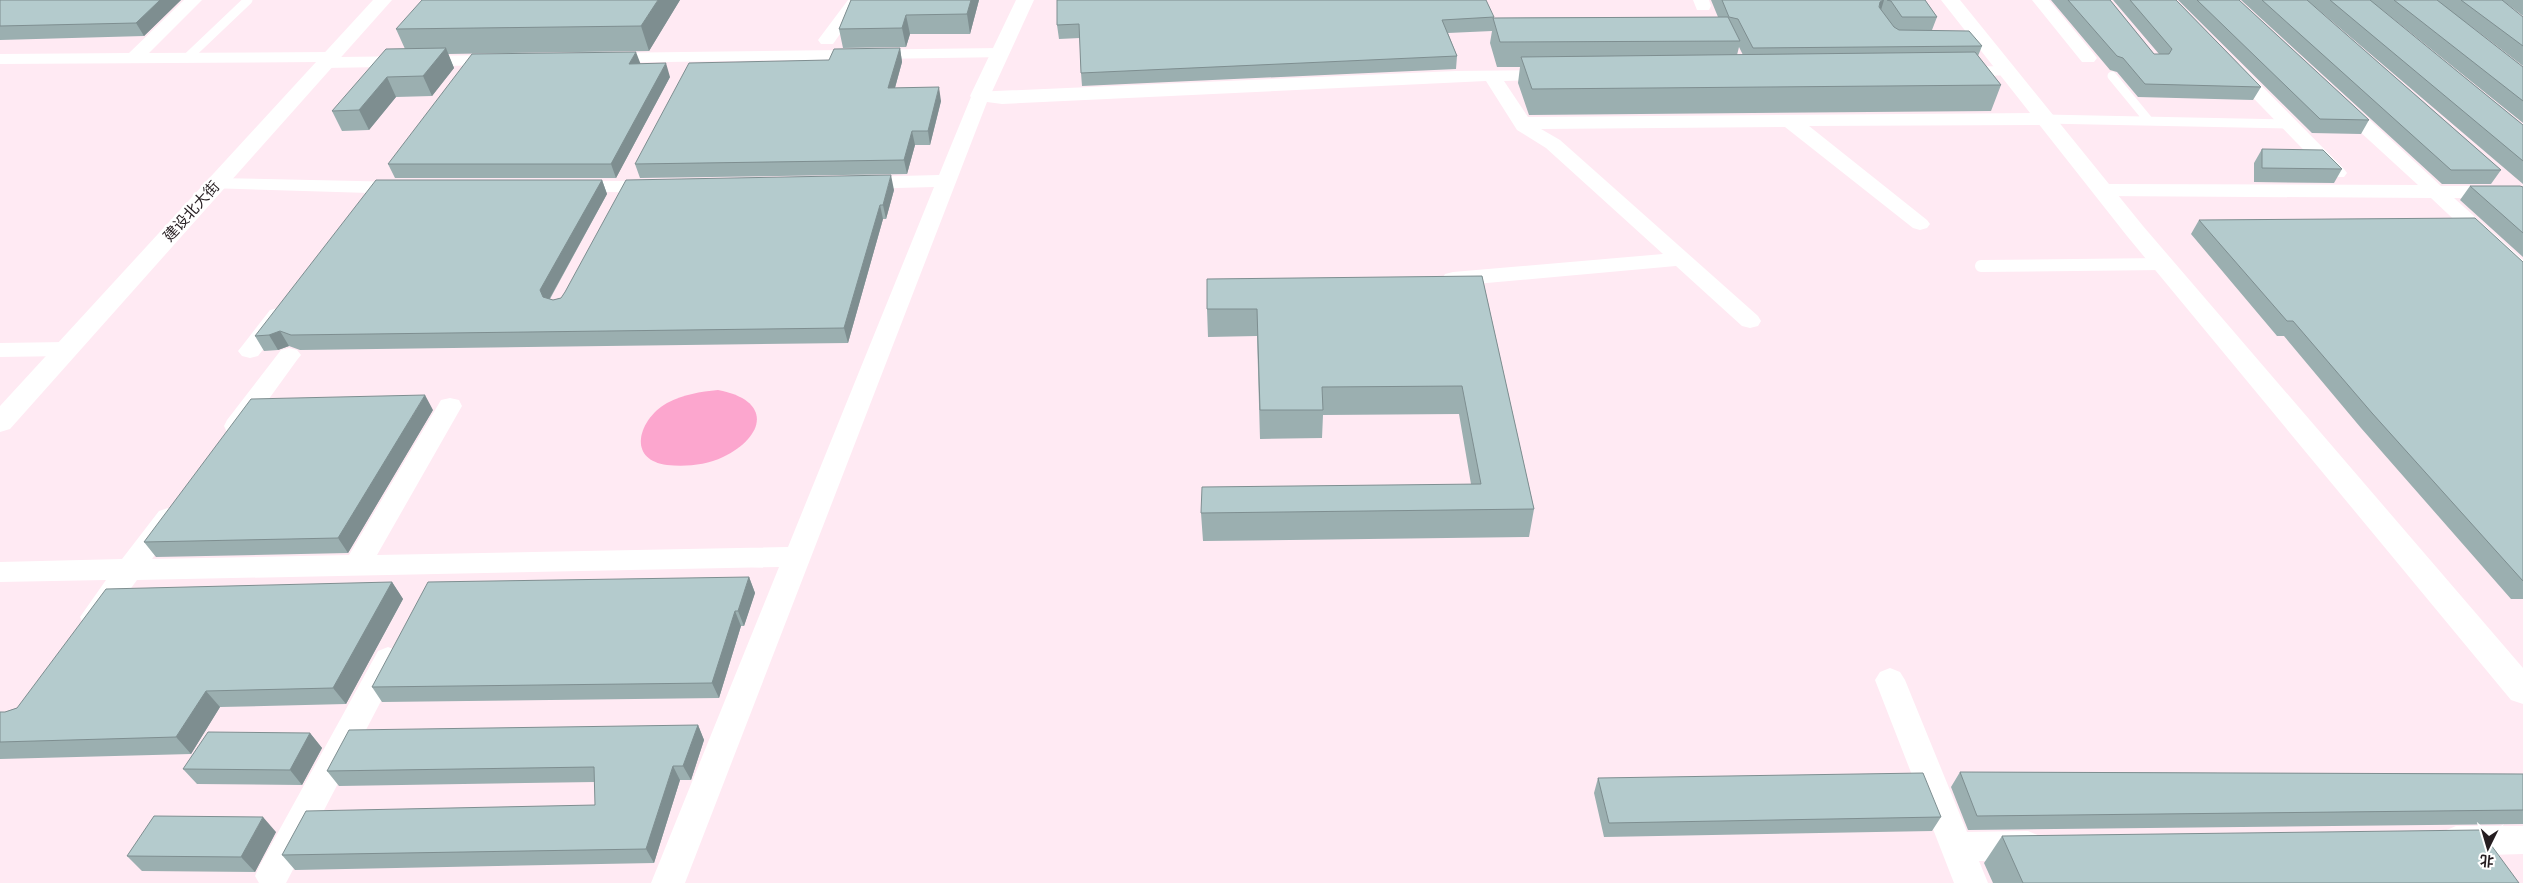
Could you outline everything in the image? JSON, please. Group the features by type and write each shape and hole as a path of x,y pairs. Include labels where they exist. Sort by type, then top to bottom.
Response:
{"street":[{"path":"134,58 194,0"},
{"name":"建设北大街","path":"0,423 383,0"},
{"path":"827,40 856,0"},
{"path":"668,883 980,96 1025,0"},
{"path":"1950,0 1978,42 2006,71 2163,264 2523,691"},
{"path":"2040,0 2088,58"},
{"path":"588,58 689,65 1000,53"},
{"path":"2221,55 2355,191"},
{"path":"0,59 520,59"},
{"path":"455,83 472,60"},
{"path":"1938,72 2006,71"},
{"path":"980,96 1002,98 1492,76 1570,75"},
{"path":"1492,76 1522,123 1553,144 1750,320"},
{"path":"2329,92 2523,272"},
{"path":"1522,123 2045,119"},
{"path":"1790,121 1920,224"},
{"path":"369,195 392,165"},
{"path":"2493,173 2520,194"},
{"path":"838,183 946,181"},
{"path":"215,184 369,195 425,188"},
{"path":"554,187 672,186"},
{"path":"2102,190 2520,194"},
{"path":"1453,279 1681,259"},
{"path":"250,351 292,297"},
{"path":"0,350 66,349"},
{"path":"224,442 289,355"},
{"path":"357,565 450,406"},
{"path":"78,638 183,498"},
{"path":"0,572 797,557"},
{"path":"424,590 438,564"},
{"path":"272,876 401,634"},
{"path":"1890,680 1971,883"},
{"path":"2424,841 2523,840"},
{"path":"1957,847 2056,846"}],"lane":[{"path":"187,58 248,0"},
{"path":"2112,76 2149,121"},
{"path":"2045,119 2288,124"},
{"path":"1981,266 2163,264"}],"shaded area":[{"path":"718,390 735,395 748,402 755,410 757,419 755,429 737,449 710,462 681,466 667,465 654,461 645,455 641,447 641,437 650,418 658,410 667,403 686,395"}],"building":[{"path":"0,0 160,0 136,23 0,26"},
{"path":"422,0 658,0 641,26 396,29"},
{"path":"851,0 971,0 967,14 906,15 902,28 839,29"},
{"path":"1057,0 1486,0 1494,17 1442,20 1457,56 1081,73 1079,24 1057,25"},
{"path":"1722,0 1883,0 1880,2 1879,7 1894,27 1899,30 1969,31 1982,46 1753,48 1738,19 1729,17"},
{"path":"1887,0 1925,0 1937,17 1902,17 1891,1"},
{"path":"2068,0 2110,0 2154,54 2169,54 2172,49 2130,0 2176,0 2261,87 2145,84 2123,58 2117,56"},
{"path":"2197,0 2239,0 2369,120 2320,119"},
{"path":"2262,0 2307,0 2501,170 2451,170"},
{"path":"2330,0 2370,0 2523,125 2523,161"},
{"path":"2394,0 2437,0 2523,67 2523,101"},
{"path":"2461,0 2502,0 2523,17 2523,46"},
{"path":"1728,17 1740,41 1500,42 1493,18"},
{"path":"446,48 423,76 387,77 359,110 332,111 386,49"},
{"path":"900,48 888,88 939,87 928,131 912,131 904,160 635,164 689,63 829,60 834,49"},
{"path":"636,52 629,64 666,63 611,164 388,164 472,54"},
{"path":"1975,52 2001,85 1532,89 1521,57"},
{"path":"2262,149 2323,150 2342,169 2262,168"},
{"path":"891,175 883,205 880,205 844,328 291,335 280,331 269,335 255,336 376,180 602,180 540,290 543,297 553,300 561,298 565,292 626,180"},
{"path":"2470,186 2523,187 2523,233"},
{"path":"2475,218 2523,262 2523,581 2372,413 2293,321 2287,321 2199,220"},
{"path":"1482,276 1534,509 1201,513 1202,487 1481,484 1462,386 1322,387 1323,410 1260,410 1257,309 1207,309 1207,279"},
{"path":"425,395 338,538 144,542 251,399"},
{"path":"749,577 738,611 735,611 712,683 372,687 428,582"},
{"path":"392,582 333,688 206,691 176,737 0,742 0,712 17,708 106,589"},
{"path":"698,725 683,766 673,766 646,849 282,855 306,811 595,805 594,767 327,771 349,730"},
{"path":"208,732 310,733 290,770 183,769"},
{"path":"1960,772 2523,774 2523,810 1977,816"},
{"path":"1923,773 1941,817 1609,823 1598,778"},
{"path":"154,816 263,817 241,857 127,856"},
{"path":"2480,830 2519,883 2023,883 2002,836"}]}
